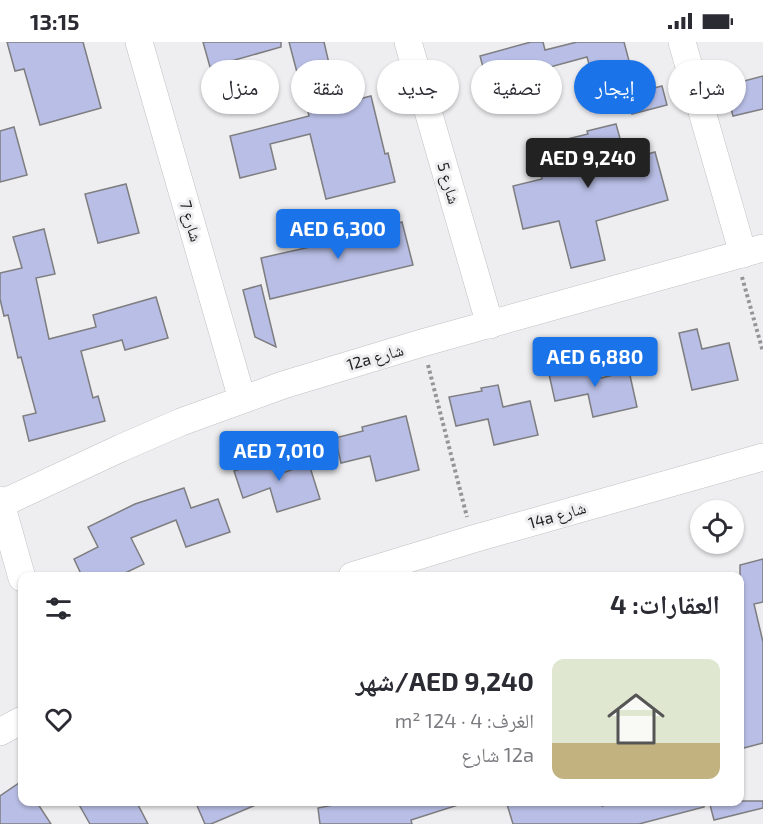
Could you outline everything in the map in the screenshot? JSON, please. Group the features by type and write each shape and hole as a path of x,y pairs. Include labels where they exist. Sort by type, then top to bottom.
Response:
{"street":[{"name":"شارع 7","path":"139,42 242,399"},
{"name":"شارع 5","path":"408,42 490,325"},
{"path":"682,42 747,253"},
{"name":"12a شارع","path":"0,502 121,448 242,399 422,344 747,253"},
{"name":"14a شارع","path":"365,572 763,457"},
{"path":"0,502 20,572"},
{"path":"0,732 18,722"}],"path":[{"path":"747,253 763,352"},
{"path":"422,344 473,539"}],"building":[{"path":"7,42 83,42 101,108 40,125 24,69 15,71"},
{"path":"203,42 281,42 281,47 235,60 208,60"},
{"path":"289,42 324,42 328,60 294,60"},
{"path":"531,42 543,42 545,50 577,42 624,42 629,60 588,60 587,57 562,64 562,60 481,60 480,56"},
{"path":"763,76 763,109 746,113 746,80"},
{"path":"662,86 667,105 656,108 656,88"},
{"path":"371,96 385,154 388,153 395,182 326,199 310,134 270,144 276,169 240,178 230,136 309,116 308,114 365,114 365,98"},
{"path":"616,124 626,160 655,152 668,200 596,221 605,260 571,268 559,221 523,229 513,186 542,179 534,147 588,134 587,131"},
{"path":"14,127 27,175 0,182 0,131"},
{"path":"126,184 139,233 98,243 85,194"},
{"path":"375,222 377,229 402,222 413,265 270,299 261,258 341,240 339,232"},
{"path":"44,229 55,274 36,278 49,339 96,327 93,315 156,297 168,338 125,350 122,340 81,351 93,398 98,396 105,421 29,441 23,416 36,413 21,357 18,358 8,315 4,316 0,299 0,273 22,268 13,237"},
{"path":"261,285 276,347 255,337 243,290"},
{"path":"697,329 702,349 729,343 738,380 692,390 679,333"},
{"path":"596,357 601,378 629,371 637,407 593,417 588,394 555,401 549,374 581,366 580,361"},
{"path":"498,385 503,407 530,401 538,435 494,445 488,419 456,426 449,397 482,391 481,388"},
{"path":"406,416 419,470 376,481 370,456 341,463 335,438 363,431 362,427"},
{"path":"279,452 285,472 309,464 320,499 277,512 270,488 243,498 234,471 262,462 261,457"},
{"path":"184,488 191,508 218,499 230,532 186,547 176,520 131,538 144,564 127,572 80,572 74,559 98,547 88,527 135,504"},
{"path":"763,559 763,602 754,604 763,642 763,743 744,748 744,572 740,572 740,565"},
{"path":"18,784 18,806 39,806 51,824 0,824 0,796"},
{"path":"744,801 763,801 763,808 714,820 710,806 744,806"},
{"path":"80,806 139,806 148,824 90,824"},
{"path":"197,806 253,806 211,824 205,824"},
{"path":"328,806 455,806 411,820 412,824 320,824 318,808"},
{"path":"508,806 704,807 639,824 513,824"}]}
